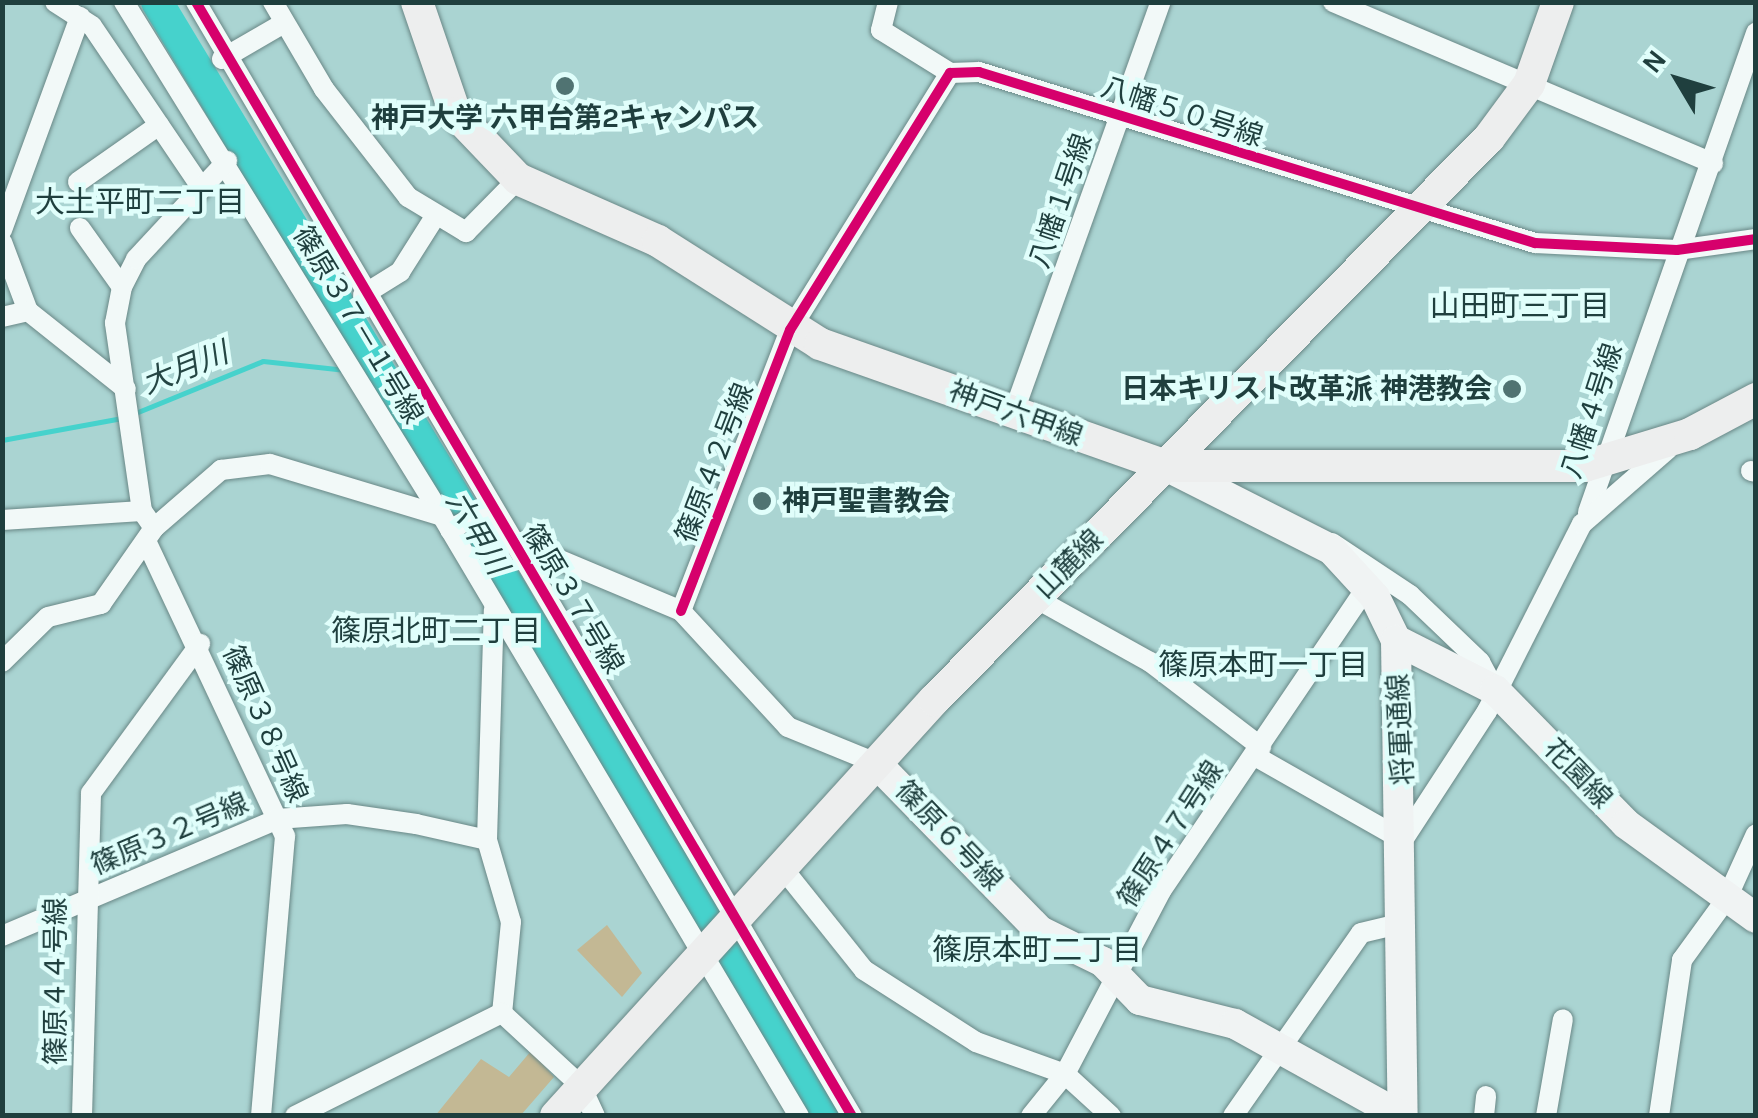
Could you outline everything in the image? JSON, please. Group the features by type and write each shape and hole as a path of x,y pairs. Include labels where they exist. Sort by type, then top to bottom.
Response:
{"main road":[{"name":"神戸六甲線","path":"418,2 455,113 518,178 658,241 790,330 1012,417 1166,466 1600,463 1690,434 1756,399"},
{"name":"山麓線","path":"556,1116 588,1101 704,948 1035,598 1416,210 1529,84 1558,2"}],"street":[{"path":"55,2 80,17 201,187"},
{"name":"篠原３７－１号線","path":"124,2 228,161 494,608 704,948 800,1116"},
{"name":"篠原３７号線","path":"196,2 222,59 738,912 852,1116"},
{"path":"273,2 408,196 466,232 518,178"},
{"path":"790,330 950,73 881,30 888,2"},
{"name":"八幡１号線","path":"1012,417 1162,2"},
{"path":"1334,2 1713,163"},
{"path":"2,230 80,17"},
{"path":"222,59 284,23"},
{"name":"八幡４号線","path":"1403,840 1495,690 1582,524 1600,463 1677,250 1713,163 1756,34"},
{"name":"八幡５０号線","path":"950,73 980,72 1416,210 1535,243 1677,250 1756,239"},
{"path":"78,182 159,125"},
{"path":"80,228 122,287 201,187 228,161"},
{"path":"363,296 400,272 436,215"},
{"path":"2,242 28,311 126,389"},
{"name":"篠原３８号線","path":"122,287 115,323 148,528 286,836 280,954 261,1116"},
{"path":"2,317 28,311"},
{"name":"篠原４２号線","path":"682,611 790,330"},
{"name":"八幡４号線","path":"1582,524 1690,434"},
{"path":"2,662 48,617 102,604 148,528 221,470 270,464 446,523 490,507"},
{"name":"将軍通線","path":"1166,466 1322,543 1367,587 1396,640 1403,923 1385,1113"},
{"path":"2,520 148,528"},
{"name":"篠原６号線","path":"510,539 682,611 788,727 876,763 1040,931 1115,974 1140,1000 1235,1024 1385,1113"},
{"path":"1322,543 1359,556 1429,614 1495,690"},
{"name":"篠原４７号線","path":"1031,1116 1065,1074 1115,974 1367,587"},
{"path":"1035,598 1150,662 1258,752 1403,840"},
{"path":"494,608 486,840 511,922 502,1013 588,1101"},
{"path":"1396,640 1404,616 1429,614"},
{"name":"花園線","path":"1396,640 1495,690 1626,824 1756,918"},
{"name":"篠原４４号線","path":"82,1116 84,901 91,793 200,644"},
{"name":"篠原３２号線","path":"2,936 277,818 347,814 486,840"},
{"path":"1659,1116 1682,960 1727,898 1756,834"},
{"path":"781,866 864,970 976,1042 1065,1074 1110,1116"},
{"path":"1234,1116 1361,933 1403,923"},
{"path":"296,1116 502,1013"},
{"path":"1546,1116 1562,1019"}],"shaded area":[{"path":"607,925 642,973 622,997 577,950"},
{"path":"531,1051 554,1077 521,1115 435,1116 481,1059 509,1077"}],"waterway":[{"name":"六甲川","path":"157,2 828,1116"},
{"name":"大月川","path":"133,414 263,361 346,370"},
{"name":"大月川","path":"362,372 386,375"},
{"name":"大月川","path":"2,440 122,418"}],"cycle path":[{"path":"196,2 852,1116"},
{"path":"681,611 790,330 950,73 979,72 1535,243 1677,250 1756,239"}],"place":[{"name":"神戸大学 六甲台第2キャンパス","path":"565,86"},
{"name":"日本キリスト改革派 神港教会","path":"1512,389"},
{"name":"神戸聖書教会","path":"762,501"}],"district":[{"name":"大土平町二丁目","path":"140,202"},
{"name":"山田町三丁目","path":"1520,306"},
{"name":"篠原北町二丁目","path":"436,631"},
{"name":"篠原本町一丁目","path":"1263,665"},
{"name":"篠原本町二丁目","path":"1037,950"}]}
